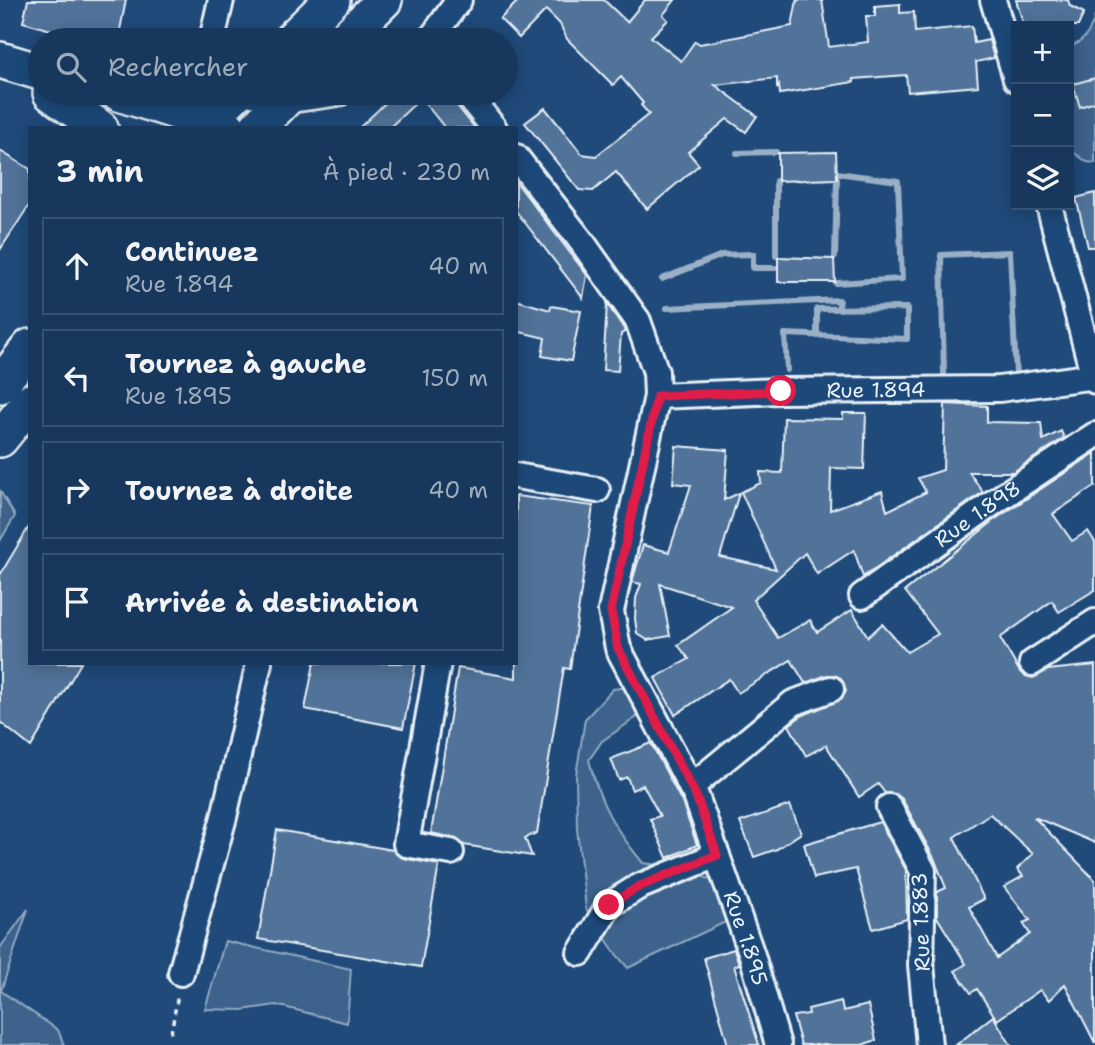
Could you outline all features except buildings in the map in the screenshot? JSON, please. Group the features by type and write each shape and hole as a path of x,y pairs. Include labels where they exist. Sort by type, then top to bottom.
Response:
{"main road":[{"path":"303,28 332,0"},
{"path":"356,28 384,0"},
{"path":"68,105 97,126"},
{"path":"165,105 214,118"},
{"path":"259,126 279,105"},
{"path":"0,385 28,349"},
{"path":"0,439 28,404"}],"street":[{"path":"215,28 221,0"},
{"path":"439,28 459,0"},
{"path":"993,0 1011,62"},
{"path":"476,105 492,126"},
{"name":"Rue 1.895","path":"518,160 583,242 638,321 656,372 657,396 611,611 618,648 691,787 752,955 778,1045"},
{"path":"1050,210 1095,378"},
{"name":"Rue 1.894","path":"657,396 781,391 999,390 1095,378"},
{"name":"Rue 1.898","path":"862,596 994,502 1095,435"},
{"path":"518,476 597,490"},
{"path":"1032,663 1095,622"},
{"path":"181,973 224,817 259,665"},
{"path":"438,665 406,844 451,852"},
{"path":"691,787 793,703 831,689"},
{"name":"Rue 1.883","path":"889,807 923,871 921,965 929,1045"},
{"path":"580,953 609,905 638,887 717,855"}],"path":[{"path":"171,1033 181,973"}],"shaded area":[{"path":"1095,16 1095,163 1087,162 1074,153 1074,45 1086,36"},
{"path":"0,491 15,516 0,541"},
{"path":"628,687 637,717 602,741 589,760 603,803 616,827 643,863 673,867 710,879 734,918 628,968 586,909 577,829 576,775 585,719 613,689"},
{"path":"28,909 1,991 58,1030 64,1045 0,1045 0,948"},
{"path":"225,941 351,969 347,1023 276,1005 242,1010 205,1009"}],"waterway":[{"path":"737,153 776,152"},
{"path":"836,283 902,279 898,181 837,173"},
{"path":"835,257 837,179"},
{"path":"776,181 776,256"},
{"path":"944,373 941,255 1010,252 1016,375"},
{"path":"662,279 722,255 753,254 753,268 775,268"},
{"path":"667,308 839,300 839,309"},
{"path":"787,370 785,334 907,339 907,308 817,309 817,336"}],"route":[{"path":"609,905 638,887 717,855 696,796 618,648 611,611 657,396 781,391"}]}
